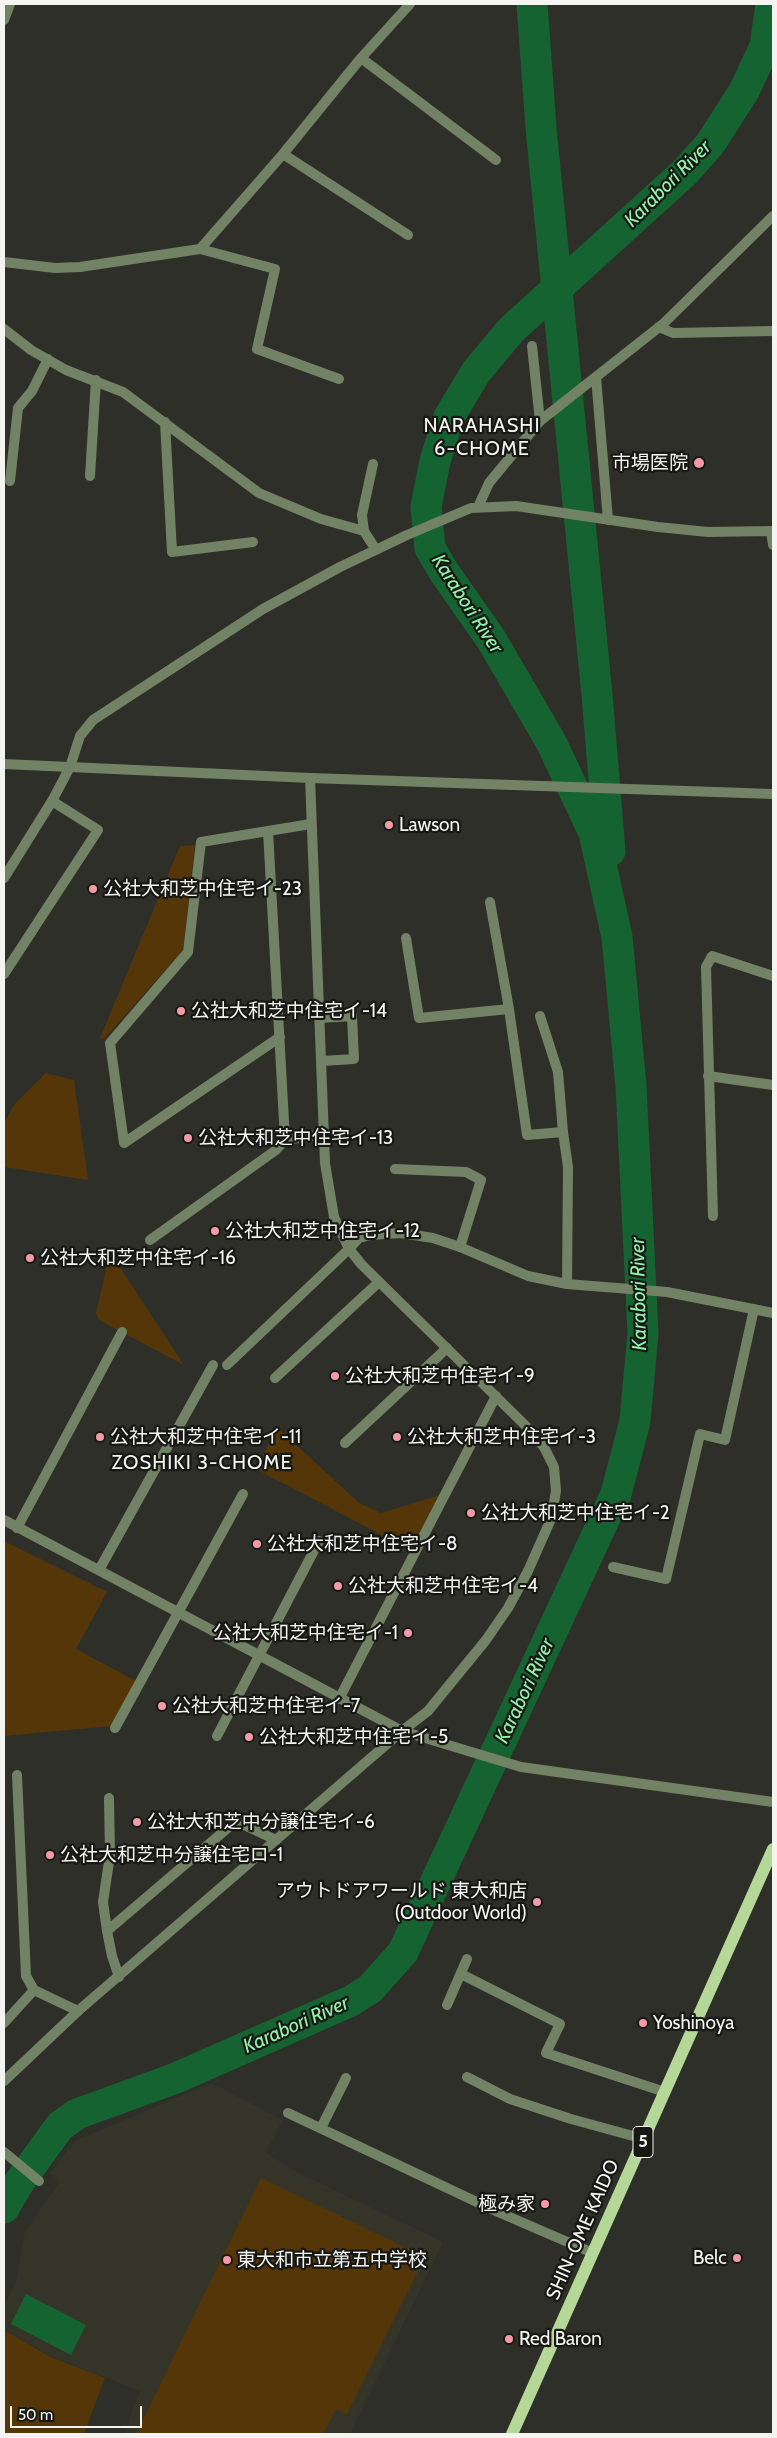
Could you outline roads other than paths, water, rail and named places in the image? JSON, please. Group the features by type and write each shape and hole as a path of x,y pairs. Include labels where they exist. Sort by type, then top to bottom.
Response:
{"main road":[{"name":"SHIN-OME KAIDO","path":"512,2434 773,1849"}],"street":[{"path":"4,20 10,4"},
{"path":"200,249 283,154 361,58 410,4"},
{"path":"361,58 496,160"},
{"path":"283,154 408,235"},
{"path":"478,507 489,483 543,418 659,327 693,297 773,216"},
{"path":"4,262 55,268 80,267 200,249 275,269 257,348 339,379"},
{"path":"659,327 673,333 773,331"},
{"path":"4,329 48,360 66,370 123,392 259,493 321,519 359,530 376,550"},
{"path":"532,346 543,418"},
{"path":"10,481 18,408 32,391 48,360"},
{"path":"593,379 607,520"},
{"path":"90,476 96,380"},
{"path":"165,422 172,552 253,542"},
{"path":"359,530 373,464"},
{"path":"4,878 52,801 70,767 80,736 93,720 263,609 340,567 463,510 478,507 516,506 607,520 708,532 772,531 773,545"},
{"path":"4,764 310,778 773,794"},
{"path":"4,2081 78,2011 428,1711 486,1640 528,1570 551,1519 556,1492 554,1467 544,1447 496,1396 379,1282 349,1249 330,1202 325,1162 310,778"},
{"path":"4,974 98,830 52,801"},
{"path":"280,1037 124,1143 110,1043 188,952 200,842 311,824"},
{"path":"268,831 285,1140"},
{"path":"490,902 509,1009 527,1135 564,1132"},
{"path":"406,938 419,1018 509,1009"},
{"path":"713,1216 706,967 712,956 773,976"},
{"path":"320,1018 352,1016 354,1059 322,1061"},
{"path":"540,1016 558,1072 568,1167 567,1284"},
{"path":"708,1076 773,1086"},
{"path":"150,1240 276,1150 285,1140 325,1134"},
{"path":"395,1169 466,1172 481,1180 460,1247"},
{"path":"227,1365 359,1238 401,1233 433,1238 460,1247 528,1276 567,1284 613,1286 667,1292 773,1313"},
{"path":"275,1378 379,1282"},
{"path":"613,1567 666,1580 700,1434 725,1440 754,1309"},
{"path":"17,1528 122,1332"},
{"path":"345,1443 447,1348"},
{"path":"99,1570 213,1365"},
{"path":"339,1699 496,1396"},
{"path":"115,1728 242,1494"},
{"path":"4,1520 402,1732 521,1767 773,1802"},
{"path":"217,1736 319,1540"},
{"path":"17,1775 26,1976 34,1990 78,2011"},
{"path":"109,1798 110,1855 102,1902 112,1956 119,1977"},
{"path":"107,1931 236,1821 276,1840"},
{"path":"447,2004 467,1959"},
{"path":"461,1974 560,2024 546,2053 665,2092"},
{"path":"4,2023 34,1990"},
{"path":"321,2128 346,2078"},
{"path":"466,2078 519,2102 571,2119 644,2139"},
{"path":"288,2113 498,2212 593,2253"},
{"path":"4,2152 39,2181"}],"waterway":[{"name":"Karabori River","path":"532,4 541,128 597,695 610,851"},
{"name":"Karabori River","path":"4,2208 18,2184 60,2126 77,2114 176,2078 351,2001 370,1989 403,1952 616,1494 635,1421 643,1333 631,1086 617,937 594,833 551,742 491,639 444,572 430,548 426,507 435,461 449,417 476,372 511,330 685,172 710,144 744,91 765,46 771,4"}],"place":[{"name":"市場医院","path":"699,463"},
{"name":"Lawson","path":"389,825"},
{"name":"公社大和芝中住宅イ-23","path":"93,889"},
{"name":"公社大和芝中住宅イ-14","path":"181,1011"},
{"name":"公社大和芝中住宅イ-13","path":"188,1138"},
{"name":"公社大和芝中住宅イ-12","path":"215,1231"},
{"name":"公社大和芝中住宅イ-16","path":"30,1258"},
{"name":"公社大和芝中住宅イ-9","path":"335,1376"},
{"name":"公社大和芝中住宅イ-11","path":"100,1437"},
{"name":"公社大和芝中住宅イ-3","path":"397,1437"},
{"name":"公社大和芝中住宅イ-2","path":"471,1513"},
{"name":"公社大和芝中住宅イ-8","path":"257,1544"},
{"name":"公社大和芝中住宅イ-4","path":"338,1586"},
{"name":"公社大和芝中住宅イ-1","path":"408,1633"},
{"name":"公社大和芝中住宅イ-7","path":"162,1706"},
{"name":"公社大和芝中住宅イ-5","path":"249,1737"},
{"name":"公社大和芝中分譲住宅イ-6","path":"137,1822"},
{"name":"公社大和芝中分譲住宅ロ-1","path":"50,1855"},
{"name":"アウトドアワールド 東大和店 (Outdoor World)","path":"537,1902"},
{"name":"Yoshinoya","path":"643,2023"},
{"name":"極み家","path":"545,2204"},
{"name":"Belc","path":"737,2258"},
{"name":"東大和市立第五中学校","path":"227,2260"},
{"name":"Red Baron","path":"509,2339"}],"district":[{"name":"NARAHASHI 6-CHOME","path":"482,438"},
{"name":"ZOSHIKI 3-CHOME","path":"202,1463"}]}
